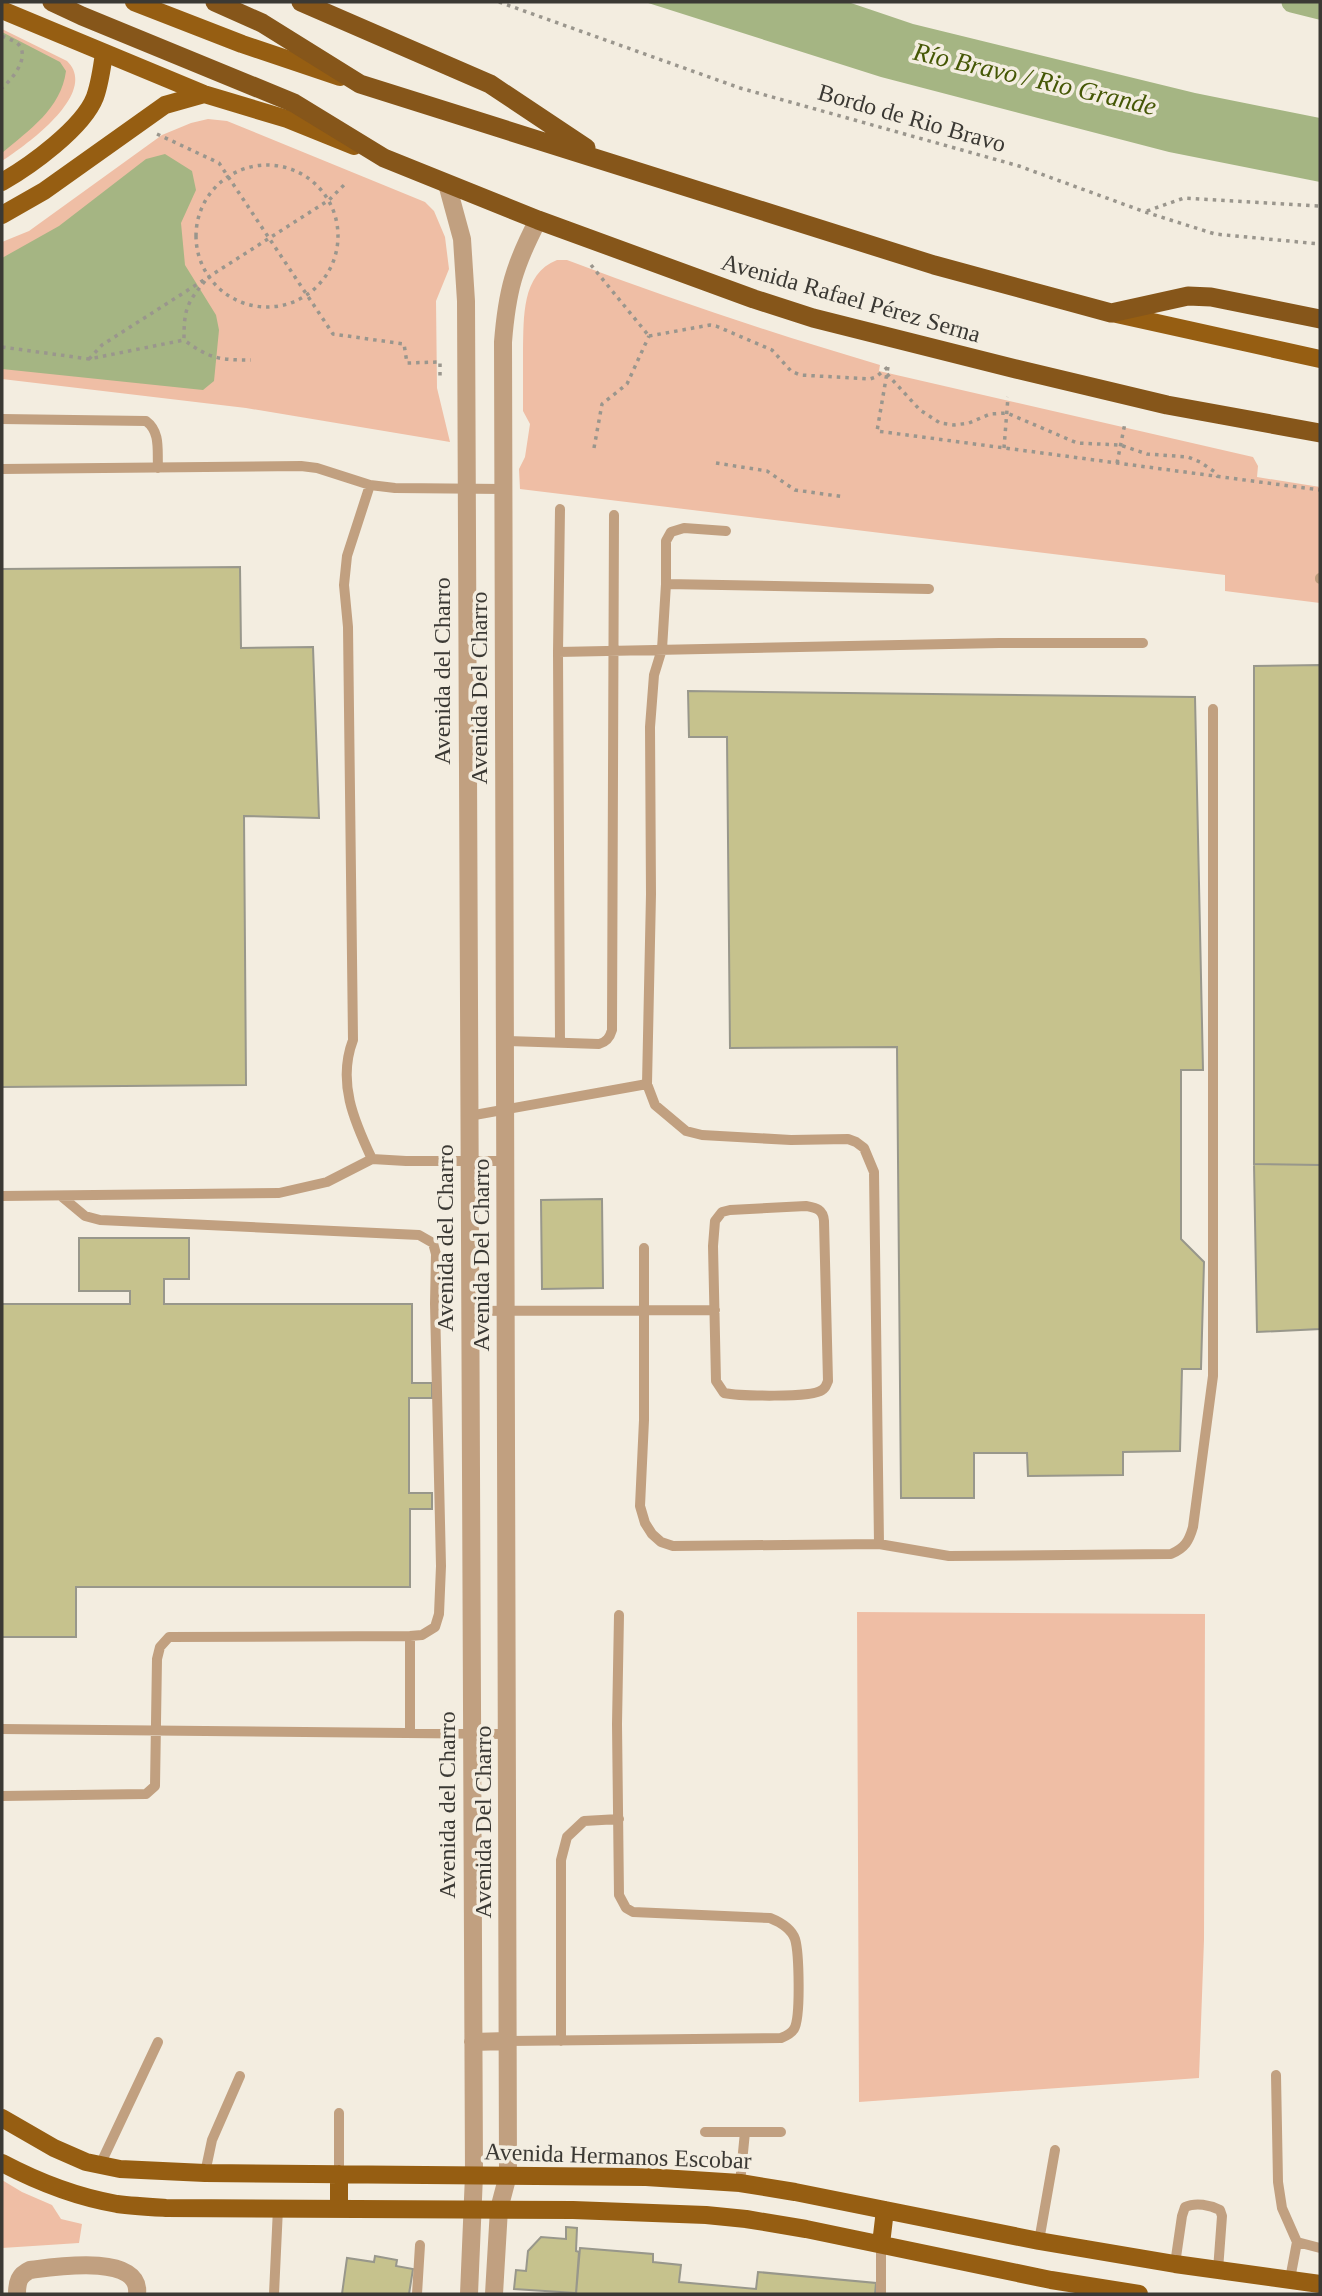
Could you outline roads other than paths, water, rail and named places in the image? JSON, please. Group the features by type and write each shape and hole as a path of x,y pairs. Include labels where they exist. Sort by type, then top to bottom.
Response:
{"highway":[{"name":"Avenida Rafael Pérez Serna","path":"52,2 294,103 384,158 538,220 754,299 813,318 1167,405 1320,433"},
{"path":"215,2 262,23 360,84 934,265 1111,313 1188,296 1211,297 1320,318"},
{"path":"300,2 490,84 605,160"}],"main road":[{"path":"134,2 242,44 360,84"},
{"path":"2,10 204,94 287,120 384,158"},
{"path":"2,181 24,170 77,122 94,100 104,53"},
{"path":"2,215 44,191 165,105 204,94"},
{"path":"1111,313 1320,359"},
{"name":"Avenida Hermanos Escobar","path":"2,2118 54,2148 86,2162 120,2169 205,2173 646,2177 740,2183 1039,2241 1218,2270 1289,2287 1320,2284"},
{"path":"2,2163 35,2181 96,2200 166,2208 499,2209 662,2212 720,2217 794,2227 881,2244 1051,2287 1139,2294"},
{"path":"339,2174 339,2209"},
{"path":"881,2244 886,2210"}],"street":[{"name":"Avenida del Charro","path":"447,184 462,239 465,268 474,2175 469,2294"},
{"name":"Avenida Del Charro","path":"494,2294 499,2209 508,2175 503,342 505,313 514,270 538,220"},
{"path":"473,2042 508,2041"},
{"path":"18,2294 19,2280 22,2274 30,2270 90,2265 111,2267 132,2276 138,2288 137,2294"}],"lane":[{"path":"2,419 146,421 153,426 156,433 158,468"},
{"path":"2,469 302,466 317,468 370,485 503,489"},
{"path":"370,485 346,556 344,585 348,627 353,1040 348,1053 346,1093 357,1127 372,1159"},
{"path":"560,509 560,1043"},
{"path":"505,1041 599,1044 610,1037 612,1030 614,515"},
{"path":"726,531 684,528 671,532 666,541 662,649 654,675 650,727 651,894 647,1084 655,1105 686,1131 702,1135 791,1140 848,1139 864,1148 874,1172 879,1544"},
{"path":"666,584 929,589"},
{"path":"558,652 1143,643"},
{"path":"644,1248 644,1420 640,1506 645,1523 652,1534 662,1542 673,1546 879,1544 949,1556 1171,1554 1183,1548 1194,1527 1213,1376 1213,709"},
{"path":"468,1116 647,1084"},
{"path":"2,1196 279,1193 327,1182 372,1159 506,1161"},
{"path":"2,1796 146,1794 155,1786 157,1659 160,1647 169,1637 410,1636 430,1632 439,1614 441,1566 436,1254 433,1243 419,1235 100,1220 85,1216 61,1195"},
{"path":"806,1206 822,1212 828,1381 821,1391 745,1396 722,1391 716,1381 715,1310 715,1221 722,1212 806,1206"},
{"path":"469,1311 715,1310"},
{"path":"508,2041 781,2038 796,2027 799,1998 794,1937 783,1923 770,1918 633,1912 626,1908 619,1895 619,1615"},
{"path":"410,1636 410,1732"},
{"path":"2,1729 507,1734"},
{"path":"561,2041 561,1860 568,1837 584,1821 620,1819"},
{"path":"100,2165 158,2042"},
{"path":"1276,2075 1278,2182 1282,2208 1297,2242 1289,2287"},
{"path":"205,2173 212,2140 240,2076"},
{"path":"339,2113 339,2174"},
{"path":"705,2132 781,2132"},
{"path":"740,2183 745,2132"},
{"path":"1039,2241 1055,2150"},
{"path":"1175,2264 1185,2207 1192,2204 1212,2206 1220,2210 1222,2216 1218,2270"},
{"path":"274,2294 278,2208"},
{"path":"1297,2242 1320,2248"},
{"path":"881,2244 881,2294"},
{"path":"417,2294 420,2245"}],"water":[{"name":"Río Bravo / Rio Grande","path":"645,2 848,2 913,24 1195,93 1320,118 1320,182 1169,152 881,77"},
{"path":"2,32 60,62 66,71 58,97 51,108 2,153"},
{"path":"165,154 192,171 196,190 181,223 185,265 216,315 219,330 214,381 203,390 2,369 2,258 59,226 146,159"}],"waterway":[{"path":"1292,2 1320,9"}]}
